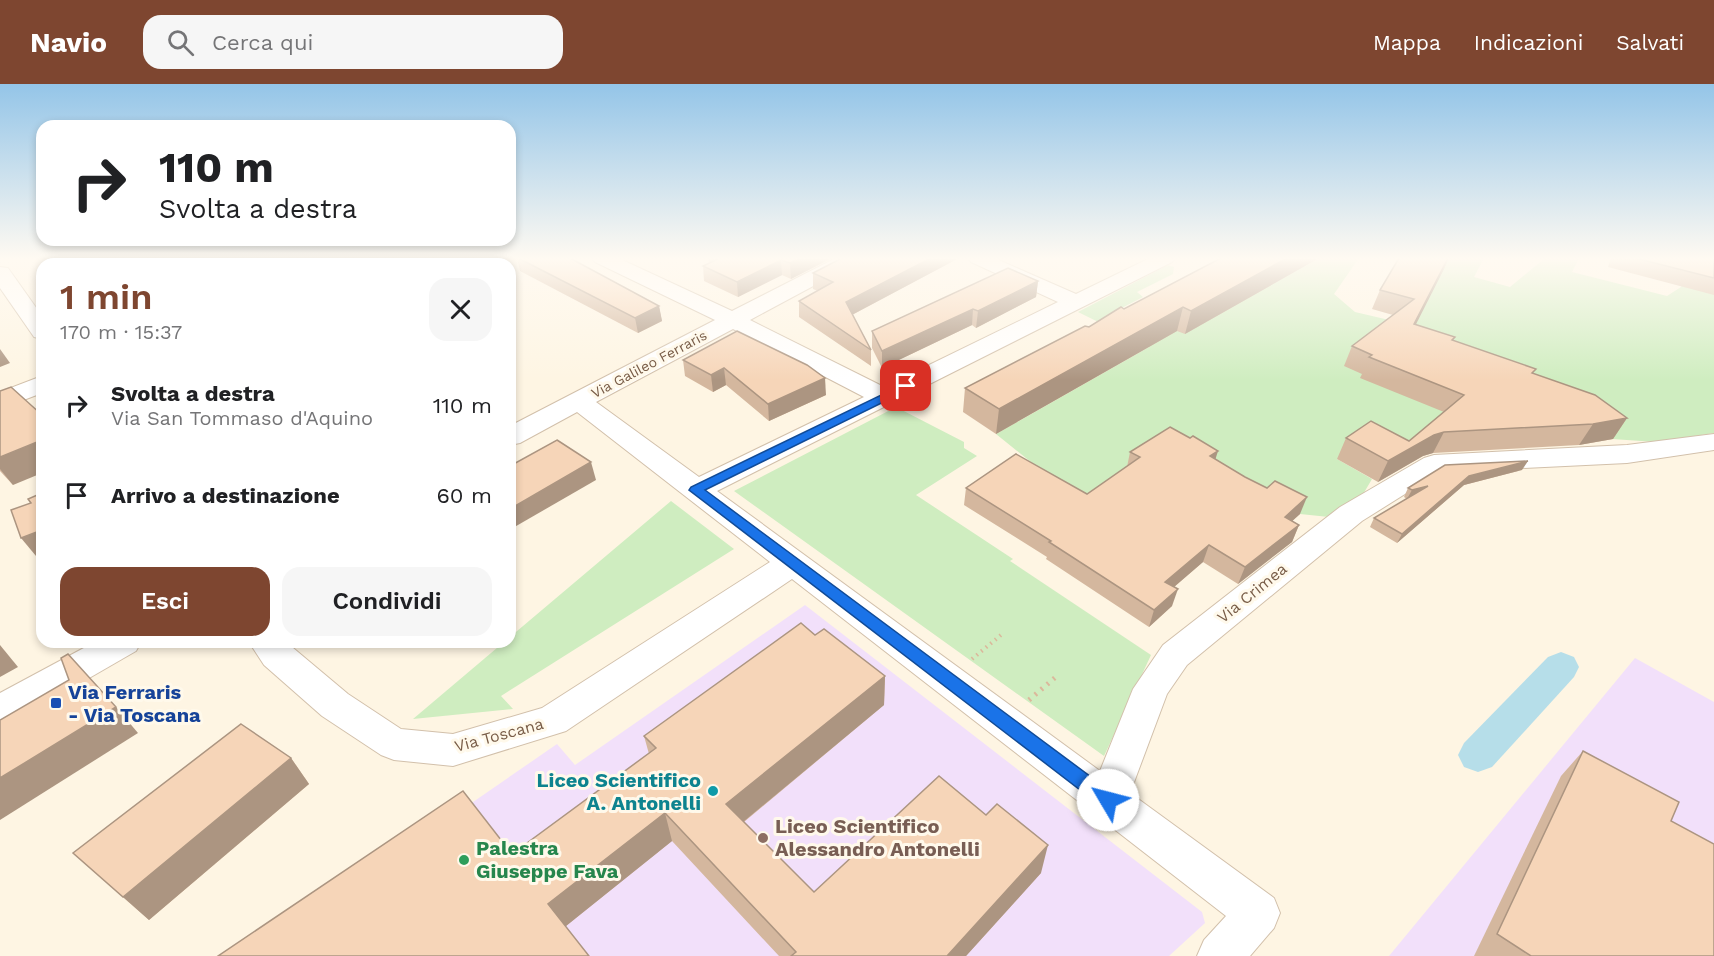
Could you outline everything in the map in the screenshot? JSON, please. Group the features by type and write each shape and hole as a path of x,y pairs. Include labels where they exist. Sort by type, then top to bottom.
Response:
{"street":[{"path":"18,299 36,324"},
{"path":"687,299 884,397"},
{"name":"Via Galileo Ferraris","path":"516,434 773,299"},
{"path":"1069,299 1076,302"},
{"path":"696,490 1083,299"},
{"path":"0,401 36,386"},
{"path":"578,401 1258,914 1220,956"},
{"name":"Via Crimea","path":"1108,800 1151,689 1175,655 1351,514 1434,464 1627,454 1714,442"},
{"name":"Via Toscana","path":"271,648 335,705 394,744 453,750 553,720 793,563"},
{"path":"0,711 113,648"}],"path":[{"path":"967,663 1001,635"},
{"path":"1025,704 1058,675"}],"shaded area":[{"name":"Liceo Scientifico Alessandro Antonelli","path":"805,605 1202,912 1205,923 1169,956 250,956 557,744 575,765"},
{"path":"1635,658 1714,702 1714,956 1389,956"}],"green space":[{"path":"1103,299 1140,299 1112,313 1166,299 1339,299 1355,312 1402,323 1416,299 1714,299 1714,433 1656,442 1612,439 1427,438 1337,459 1372,479 1362,496 1329,517 1300,514 1088,508 996,434 1149,347 1078,312"},
{"path":"896,407 964,442 964,448 977,456 916,495 1151,655 1104,756 734,491"},
{"path":"671,501 734,549 501,696 513,709 413,719 497,648 516,648 516,632"}],"building":[{"path":"597,299 645,299 659,306 635,318"},
{"path":"803,299 852,299 846,302 871,350 799,301"},
{"path":"942,299 1003,299 978,311 973,309 882,351 872,331"},
{"path":"1144,299 1213,299 1191,311 1183,307 999,409 965,388 1085,326 1089,327 1121,307 1124,309"},
{"path":"1414,299 1427,299 1414,324 1455,337 1452,340 1536,369 1532,373 1595,395 1627,418 1593,424 1444,432 1434,435 1388,461 1346,438 1371,421 1409,441 1464,395 1369,357 1372,355 1352,346"},
{"path":"737,331 807,365 825,378 768,404 724,368 711,375 683,360"},
{"path":"11,387 36,410 36,442 0,457 0,391"},
{"path":"1170,427 1190,438 1193,436 1218,451 1210,456 1245,477 1267,488 1275,481 1307,497 1285,517 1299,525 1245,567 1209,545 1165,582 1178,589 1154,610 1049,542 1051,541 966,488 1016,454 1087,494 1140,457 1130,452"},
{"path":"557,440 591,462 516,506 516,463"},
{"path":"1528,461 1469,476 1402,534 1374,518 1428,486 1412,490 1408,488 1445,465"},
{"path":"36,496 36,532 21,538 11,510 31,503 28,499"},
{"path":"801,623 815,635 824,629 885,676 726,804 814,892 939,776 986,815 997,804 1048,845 947,956 791,956 796,952 665,813 548,904 589,956 218,956 463,791 512,854 656,748 644,736"},
{"path":"68,654 116,707 0,778 0,720 69,680 61,658"},
{"path":"241,724 291,758 123,897 73,853"},
{"path":"1583,751 1679,802 1671,821 1714,844 1714,956 1531,956 1497,934"}],"waterway":[{"path":"1478,755 1561,667"}],"place":[{"name":"Via Ferraris - Via Toscana","path":"56,703"},
{"name":"Liceo Scientifico A. Antonelli","path":"713,791"},
{"name":"Liceo Scientifico Alessandro Antonelli","path":"763,838"},
{"name":"Palestra Giuseppe Fava","path":"464,860"}],"route":[{"path":"906,386 696,490 1108,800"}]}
